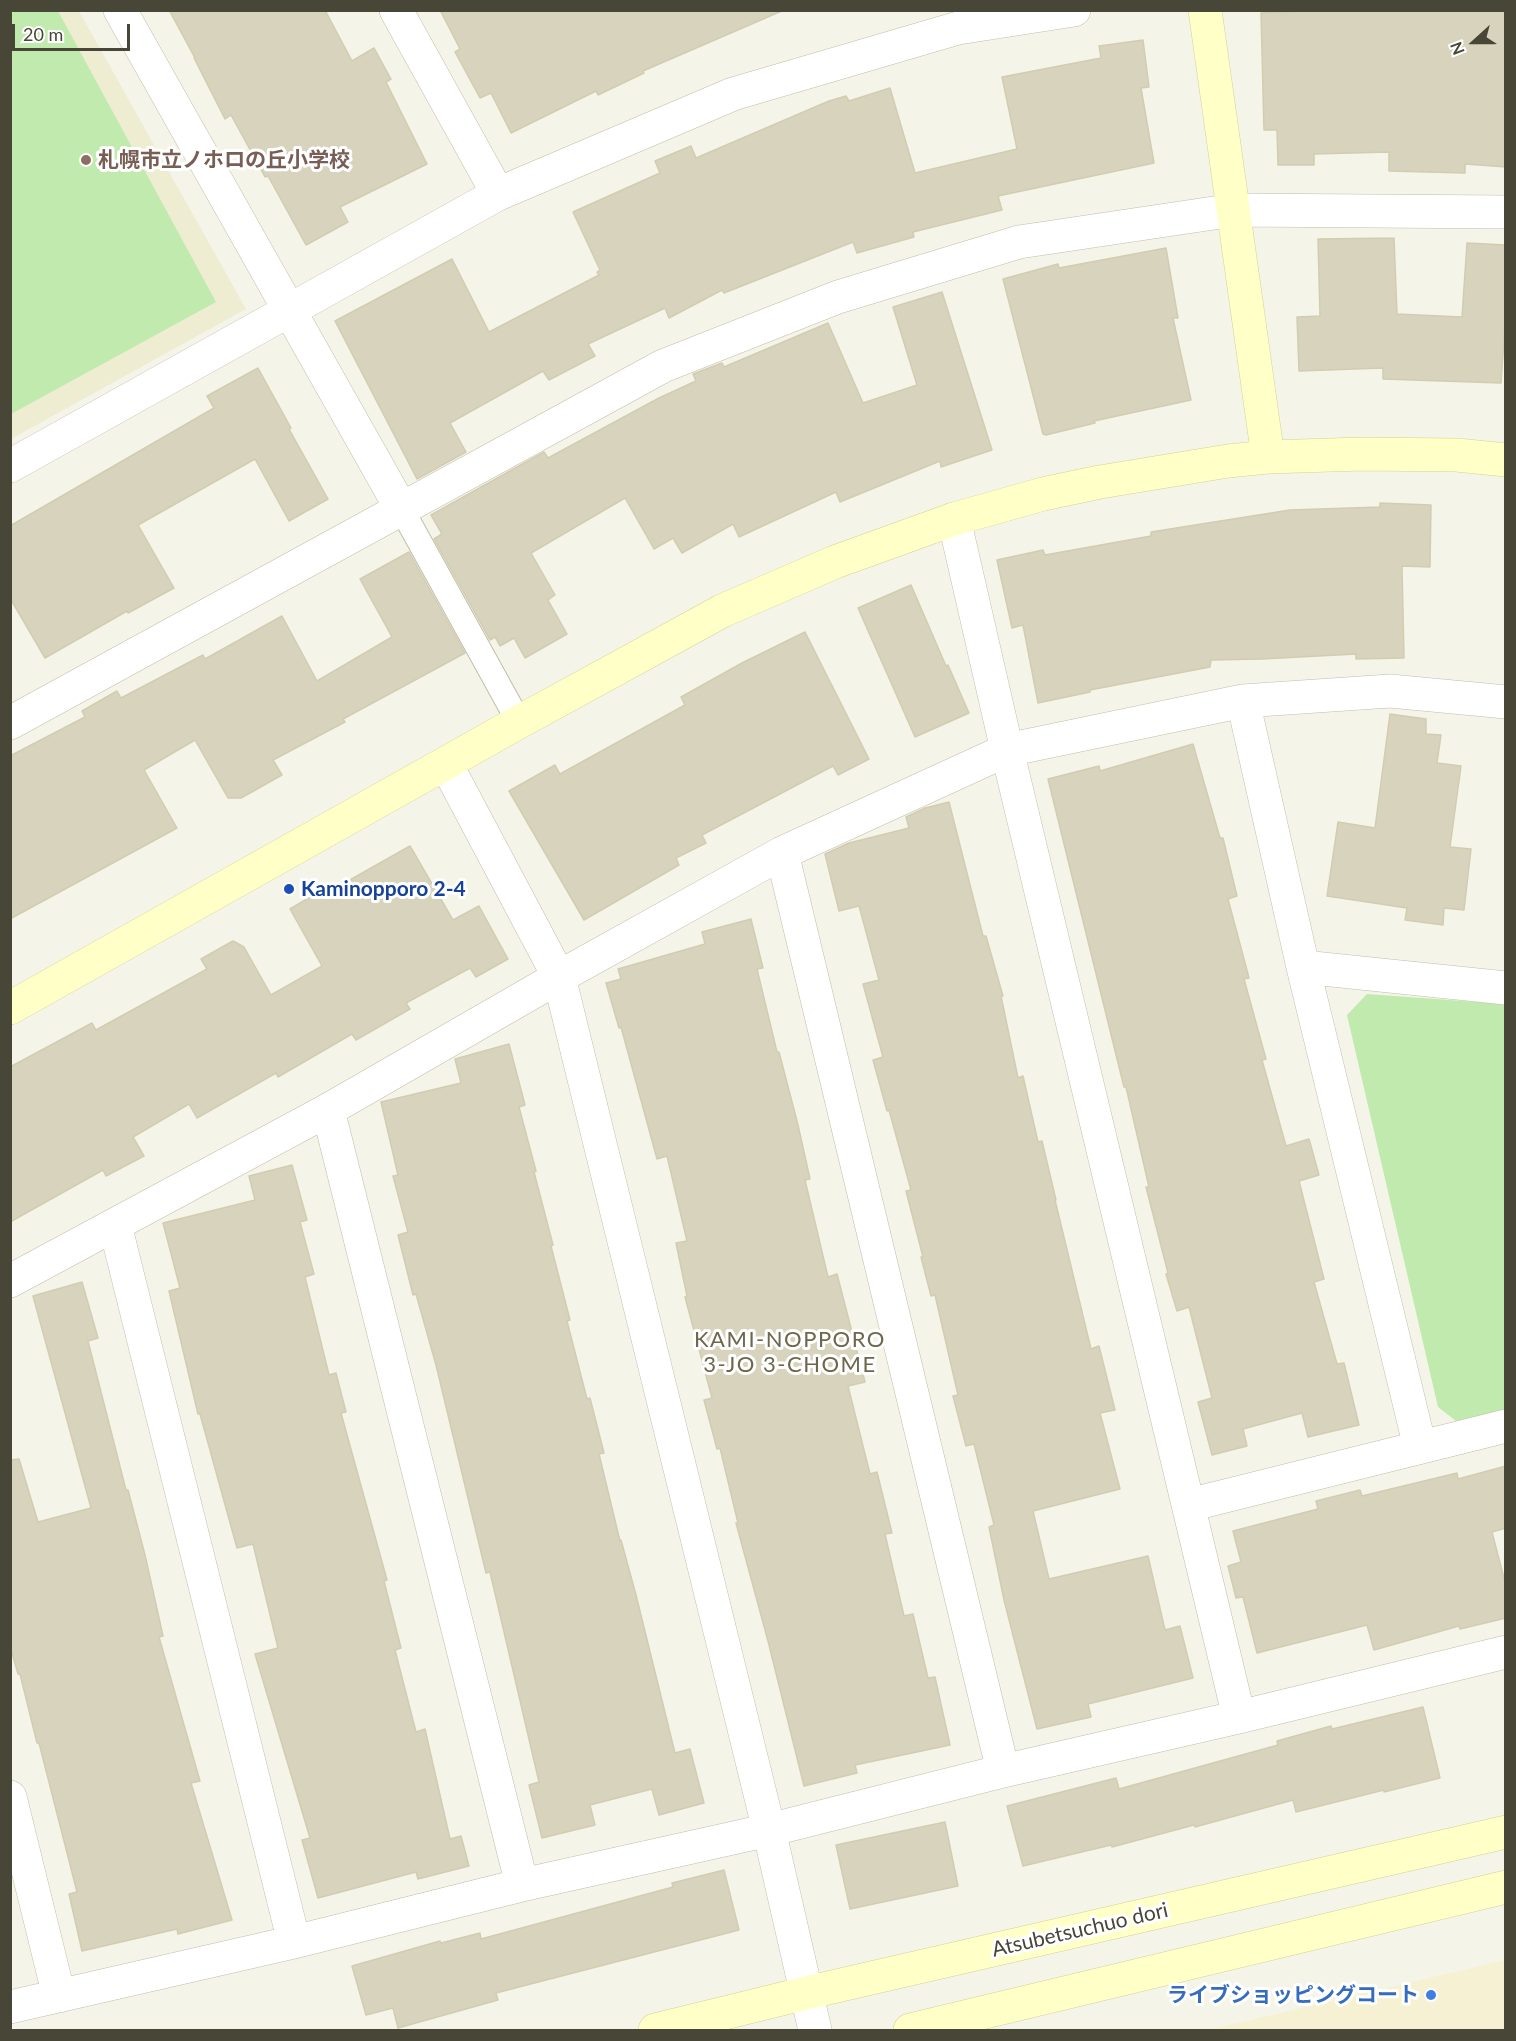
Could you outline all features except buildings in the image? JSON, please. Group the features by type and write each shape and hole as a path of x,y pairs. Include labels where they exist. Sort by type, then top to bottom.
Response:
{"street":[{"path":"120,10 402,510"},
{"path":"10,466 290,312 498,194 733,94 957,19 1074,10"},
{"path":"1205,10 1268,457"},
{"path":"398,11 498,194"},
{"path":"10,723 663,366 838,297 1019,242 1234,210 1506,212"},
{"path":"10,1008 519,722 722,612 835,562 954,519 1043,494 1100,482 1228,461 1268,457 1422,455 1457,455 1506,460"},
{"path":"954,519 1007,750 1239,1717"},
{"path":"10,1281 328,1110 559,977 782,853 1007,750 1243,701 1390,691 1506,702"},
{"path":"1243,701 1303,967 1420,1447"},
{"path":"446,764 559,977 769,1830 815,2031"},
{"path":"782,853 1003,1771"},
{"path":"1303,967 1506,988"},
{"path":"328,1110 522,1885"},
{"path":"115,1225 294,1942"},
{"path":"1189,1505 1506,1426"},
{"path":"10,2007 294,1942 522,1885 769,1830 1003,1771 1506,1652"},
{"path":"10,1797 58,1996"},
{"name":"Atsubetsuchuo dori","path":"655,2031 806,1993 1506,1832"},
{"path":"910,2031 1506,1887"}],"lane":[{"path":"402,510 519,722"}],"shaded area":[{"name":"札幌市立ノホロの丘小学校","path":"11,11 79,11 246,309 11,439"},
{"name":"ライブショッピングコート","path":"1505,1960 1505,2030 1208,2030"}],"green space":[{"name":"札幌市立ノホロの丘小学校","path":"16,11 58,11 216,302 11,414 10,14"},
{"path":"1367,994 1505,1004 1505,1410 1456,1421 1438,1407 1347,1015"}],"place":[{"name":"札幌市立ノホロの丘小学校","path":"86,160"},
{"name":"Kaminopporo 2-4","path":"289,889"},
{"name":"ライブショッピングコート","path":"1431,1995"}],"district":[{"name":"KAMI-NOPPORO 3-JO 3-CHOME","path":"790,1352"}]}
